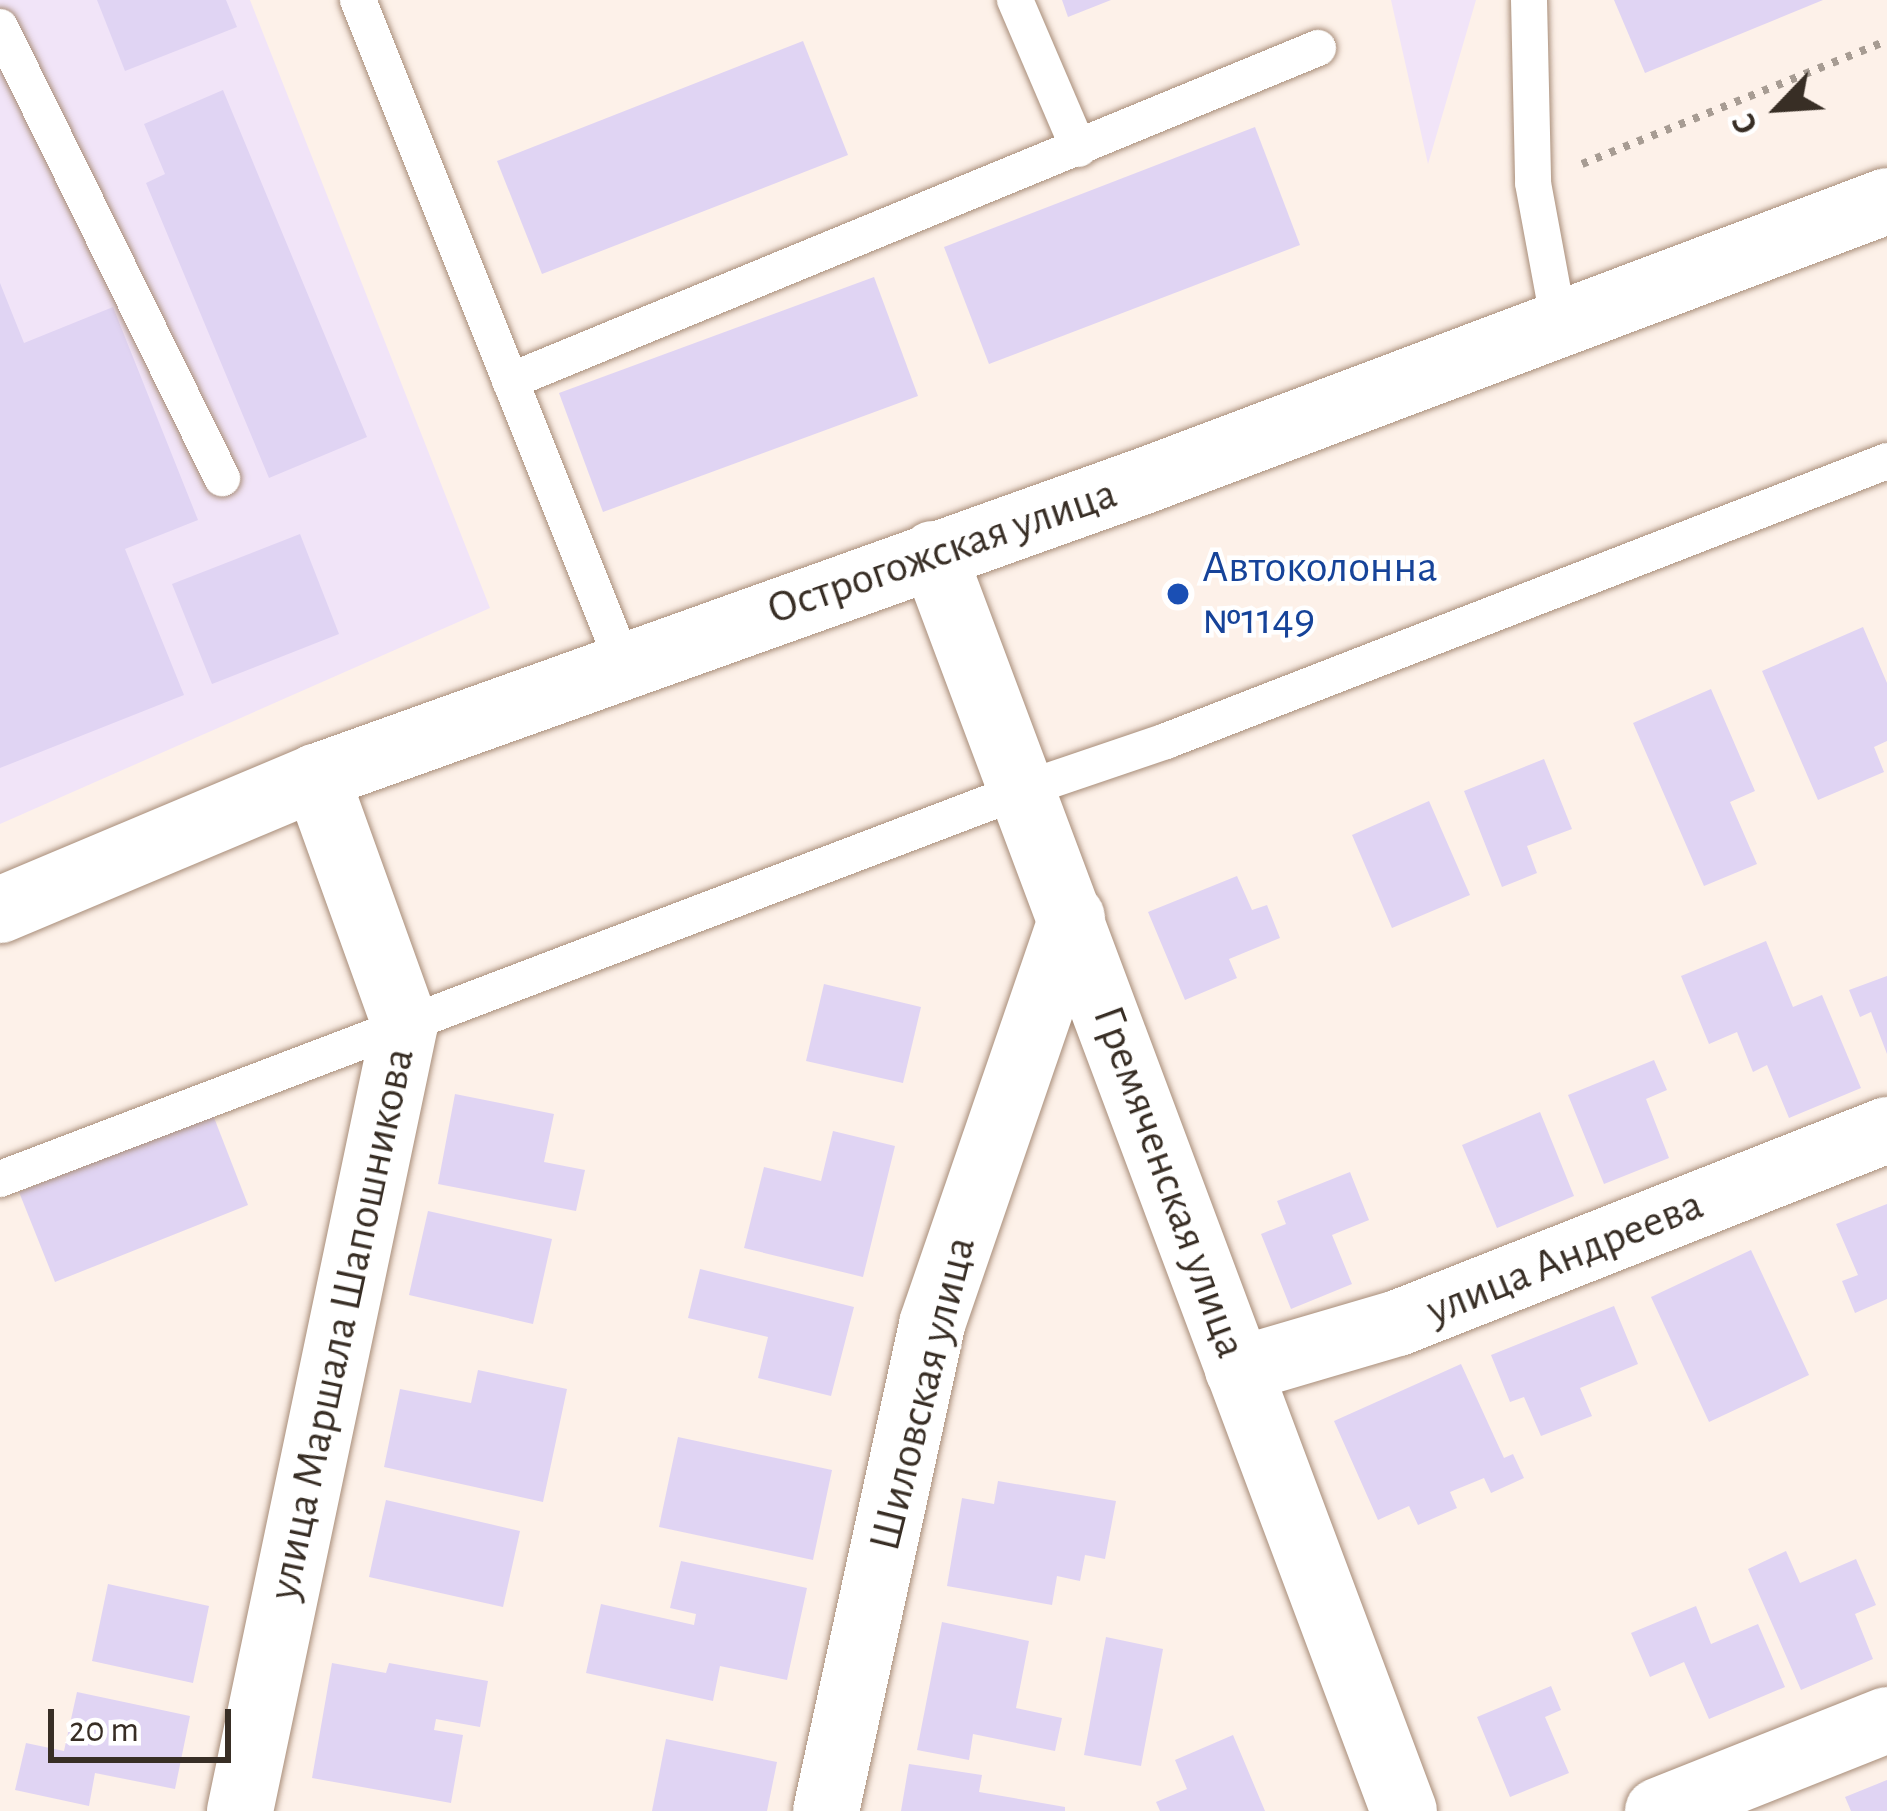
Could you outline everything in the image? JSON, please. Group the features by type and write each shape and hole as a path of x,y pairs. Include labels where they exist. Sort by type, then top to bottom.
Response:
{"street":[{"name":"Острогожская улица","path":"0,910 316,777 1887,201"},
{"name":"Гремяченская улица","path":"933,554 1404,1811"},
{"name":"улица Маршала Шапошникова","path":"240,1811 404,1024 316,777"},
{"name":"Шиловская улица","path":"826,1811 932,1324 1072,917"},
{"name":"улица Андреева","path":"1238,1370 1398,1323 1887,1130"},
{"path":"1658,1811 1887,1720"}],"lane":[{"path":"358,0 624,665"},
{"path":"1015,0 1079,149"},
{"path":"1529,0 1533,184 1558,323"},
{"path":"0,28 223,478"},
{"path":"510,381 1318,48"},
{"path":"0,1179 1024,789 1166,741 1887,461"}],"path":[{"path":"1533,184 1887,41"}],"shaded area":[{"path":"0,0 250,0 490,608 0,824"},
{"path":"1391,0 1476,0 1428,164"}],"building":[{"path":"97,0 226,0 237,27 125,71"},
{"path":"1062,0 1111,0 1068,17"},
{"path":"1614,0 1823,0 1645,73"},
{"path":"803,41 848,155 542,274 497,161"},
{"path":"223,90 367,437 269,478 146,183 165,174 144,124"},
{"path":"1255,127 1300,245 989,364 944,247"},
{"path":"874,277 918,396 603,512 559,393"},
{"path":"0,283 24,343 113,307 198,520 125,549 184,695 0,768"},
{"path":"300,534 339,634 212,684 172,584"},
{"path":"1863,627 1887,683 1887,741 1874,747 1884,772 1818,800 1762,671"},
{"path":"1711,689 1755,791 1730,802 1757,864 1704,886 1633,723"},
{"path":"1544,759 1572,829 1527,846 1537,873 1502,887 1464,791"},
{"path":"1429,801 1470,895 1392,928 1352,835"},
{"path":"1237,876 1252,910 1267,905 1280,938 1229,959 1237,978 1185,1000 1148,912"},
{"path":"1766,941 1793,1007 1822,995 1861,1088 1789,1118 1767,1065 1753,1072 1737,1032 1709,1044 1681,976"},
{"path":"1887,976 1887,1054 1871,1012 1860,1017 1849,990"},
{"path":"824,984 921,1007 903,1083 806,1061"},
{"path":"1654,1060 1667,1090 1646,1099 1669,1158 1604,1184 1568,1095"},
{"path":"455,1094 554,1114 544,1162 585,1170 576,1211 438,1184"},
{"path":"1540,1112 1574,1196 1497,1228 1462,1145"},
{"path":"213,1115 248,1205 55,1282 19,1192"},
{"path":"833,1131 895,1146 863,1277 744,1248 764,1167 821,1181"},
{"path":"1350,1172 1369,1220 1332,1235 1352,1284 1291,1309 1261,1234 1286,1224 1277,1201"},
{"path":"1887,1204 1887,1299 1855,1313 1842,1281 1858,1275 1836,1224"},
{"path":"428,1211 552,1239 533,1324 409,1295"},
{"path":"1751,1250 1809,1375 1709,1422 1651,1297"},
{"path":"700,1269 854,1307 831,1396 758,1378 768,1337 688,1318"},
{"path":"1614,1306 1638,1364 1580,1388 1592,1416 1541,1436 1524,1397 1510,1402 1491,1355"},
{"path":"1461,1364 1504,1458 1513,1454 1524,1478 1491,1493 1484,1478 1450,1492 1457,1508 1418,1525 1409,1506 1378,1520 1334,1421"},
{"path":"478,1370 567,1389 543,1502 384,1467 400,1389 471,1403"},
{"path":"678,1437 832,1470 813,1560 659,1527"},
{"path":"998,1481 1116,1501 1105,1559 1085,1555 1080,1581 1057,1576 1052,1605 947,1586 962,1498 994,1504"},
{"path":"386,1500 520,1531 503,1607 369,1577"},
{"path":"1786,1551 1800,1583 1856,1559 1876,1605 1855,1614 1873,1659 1801,1690 1748,1569"},
{"path":"681,1561 807,1588 787,1680 720,1666 713,1701 586,1673 601,1604 694,1625 696,1614 670,1608"},
{"path":"108,1584 209,1606 193,1683 92,1661"},
{"path":"1696,1606 1711,1644 1758,1624 1785,1687 1709,1719 1684,1662 1650,1677 1631,1633"},
{"path":"942,1622 1029,1641 1016,1708 1062,1718 1055,1751 973,1734 969,1760 917,1750"},
{"path":"1106,1637 1163,1649 1141,1766 1084,1755"},
{"path":"332,1663 386,1673 389,1663 488,1681 480,1727 436,1719 434,1730 463,1735 451,1803 312,1778"},
{"path":"1551,1686 1561,1710 1545,1717 1569,1773 1510,1797 1477,1717"},
{"path":"77,1692 190,1716 175,1789 95,1773 89,1806 15,1790 26,1743 64,1751"},
{"path":"1233,1735 1265,1811 1160,1811 1156,1802 1187,1789 1175,1760"},
{"path":"666,1739 777,1762 767,1811 652,1811"},
{"path":"909,1764 982,1775 979,1792 1065,1807 1065,1811 901,1811"},
{"path":"1887,1780 1887,1811 1851,1811 1845,1797"}],"place":[{"name":"Автоколонна №1149","path":"1178,594"}]}
